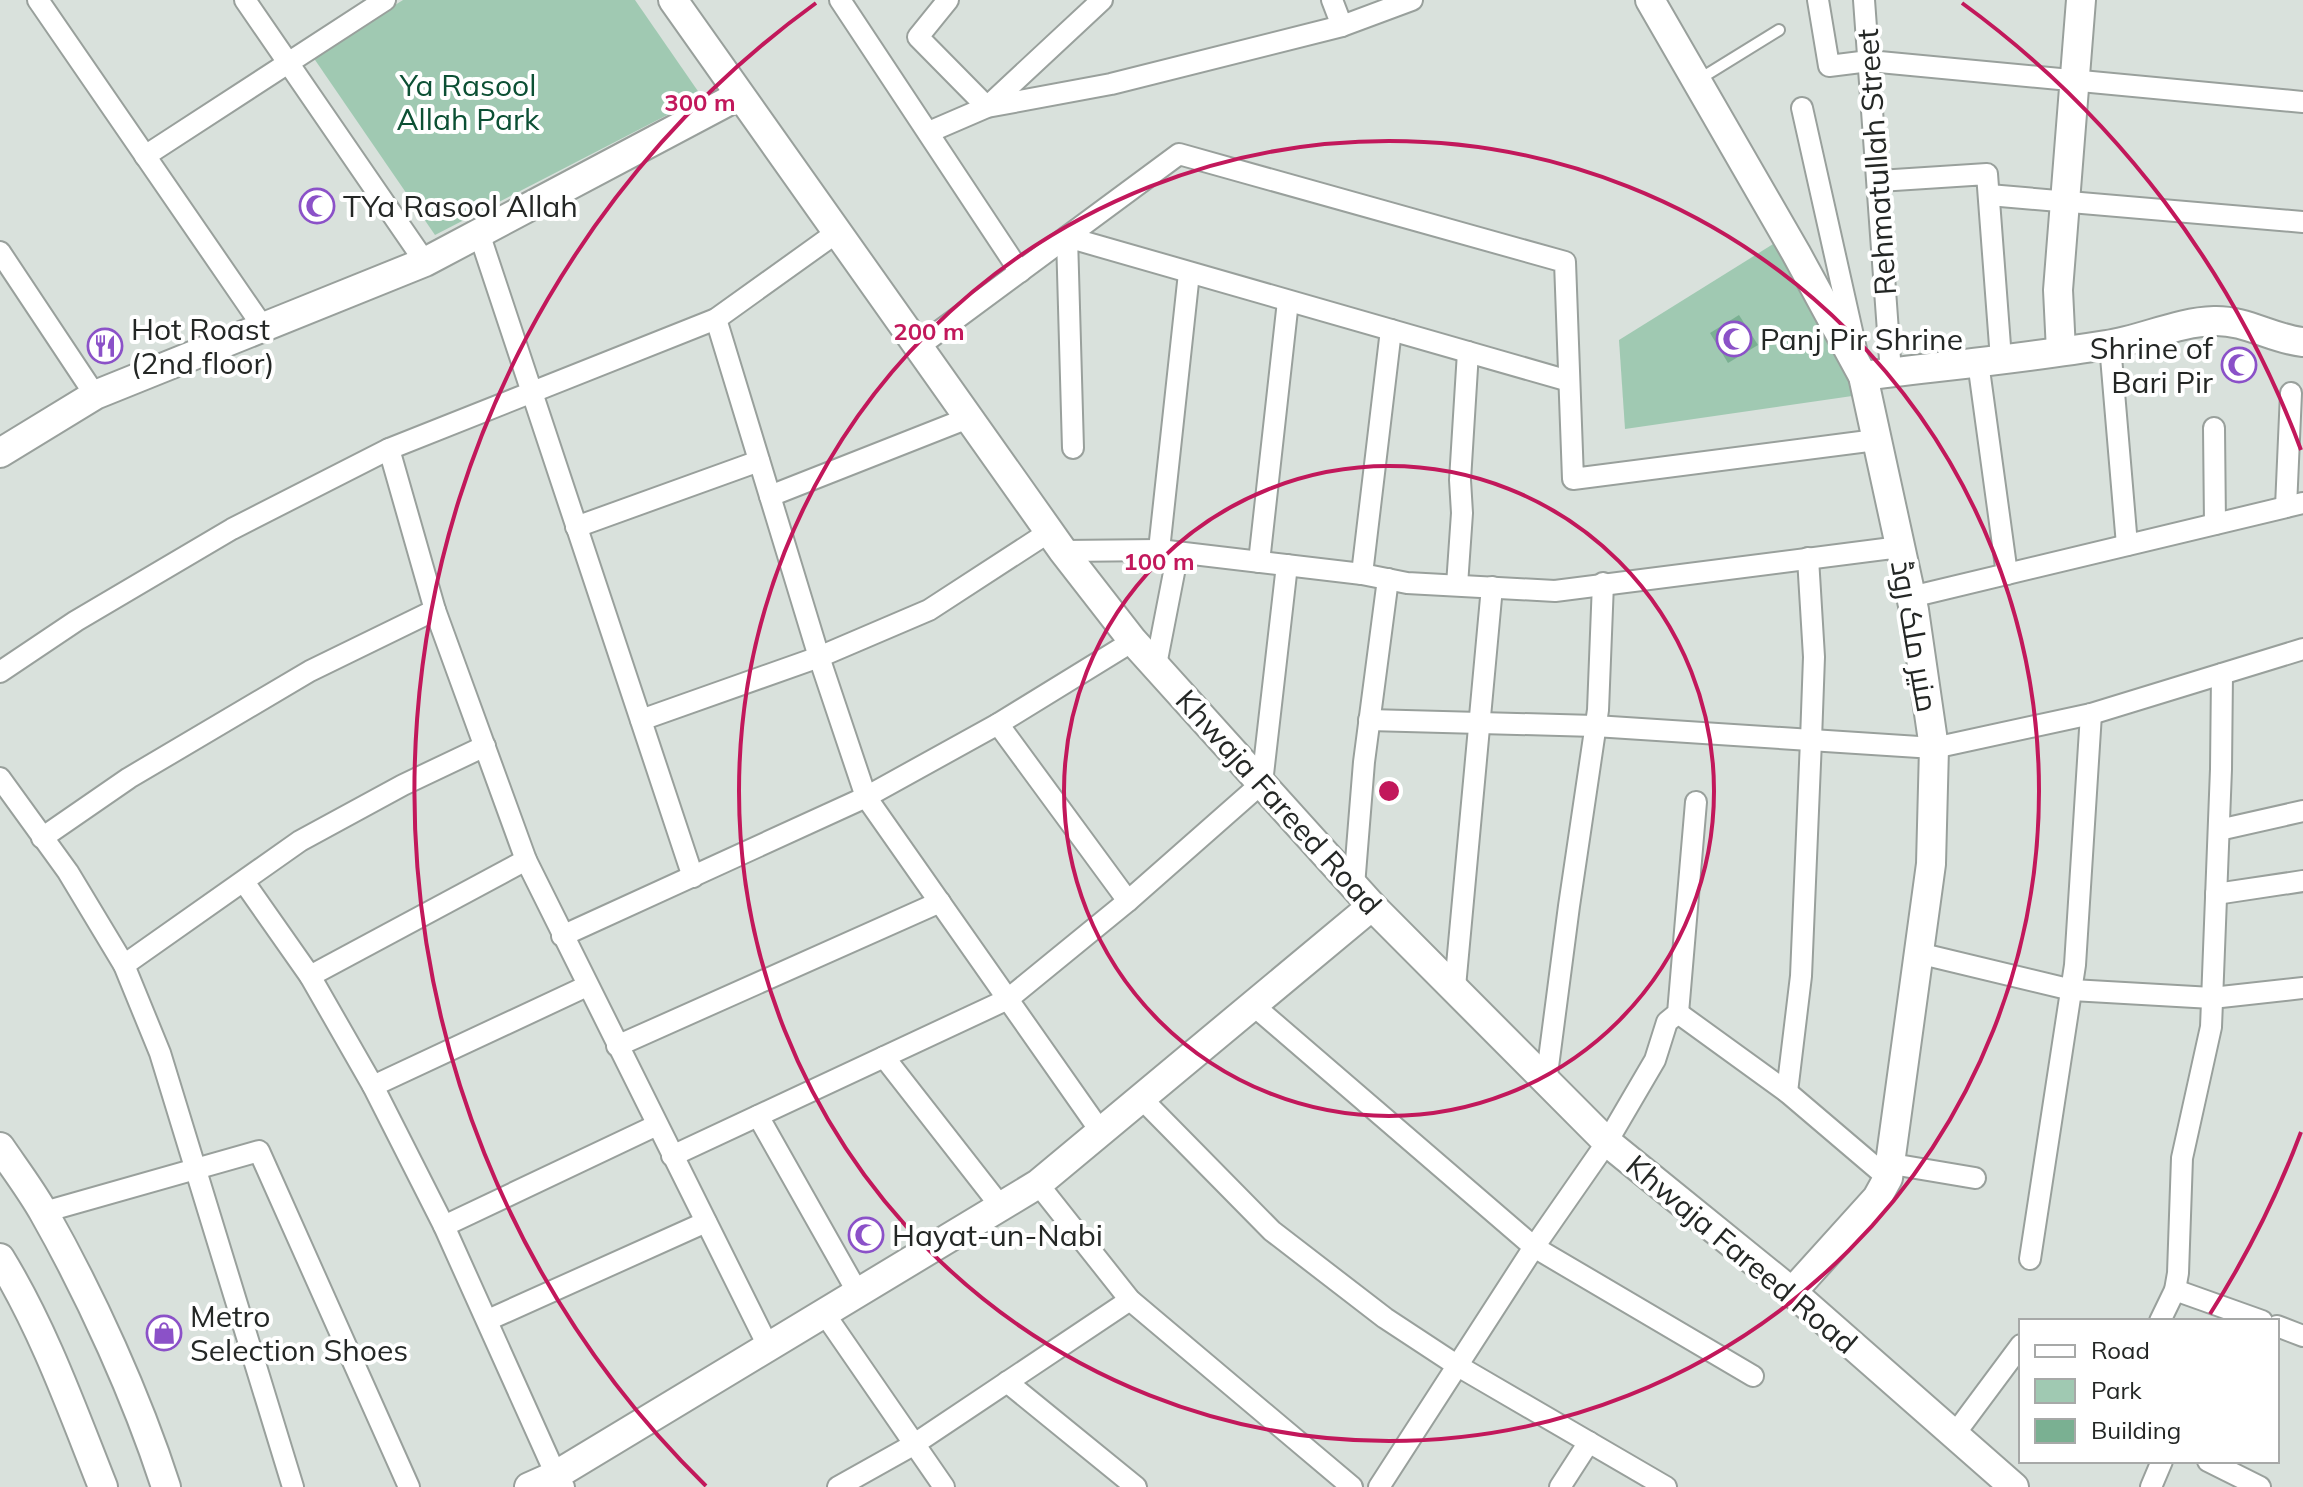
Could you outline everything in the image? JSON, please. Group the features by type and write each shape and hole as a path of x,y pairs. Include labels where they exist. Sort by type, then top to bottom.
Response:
{"street":[{"path":"38,0 263,327"},
{"path":"245,0 425,262"},
{"path":"145,156 385,0"},
{"name":"Khwaja Fareed Road","path":"673,0 1056,542 1133,641 1363,896 1607,1142 1792,1292 2006,1484"},
{"path":"840,0 1020,272"},
{"path":"948,0 918,37 987,107"},
{"path":"987,107 1102,0"},
{"path":"1332,0 1342,26"},
{"path":"929,132 987,107 1111,84 1342,26 1412,0"},
{"name":"منیر ملک روڈ","path":"1650,0 1863,376 1911,597 1934,748 1931,864 1890,1171 1877,1198 1792,1292"},
{"path":"1818,0 1829,66 1869,61 2303,102"},
{"name":"Rehmatullah Street","path":"1864,0 1891,373"},
{"path":"2061,351 2058,290 2081,0"},
{"path":"0,453 95,395 425,262 738,96"},
{"path":"1802,108 1863,376 2110,345 2212,321 2233,322 2284,340 2303,342"},
{"path":"918,347 1179,154 1565,262 1573,479 1876,440"},
{"path":"1879,181 1987,174 1989,360 2007,574"},
{"path":"1989,195 2303,222"},
{"path":"479,233 693,877"},
{"path":"0,672 76,621 232,529 389,449 716,319 836,233"},
{"path":"1067,237 1569,381"},
{"path":"1067,237 1073,448"},
{"path":"0,252 95,395"},
{"path":"1156,665 1189,273"},
{"path":"1259,562 1288,301"},
{"path":"716,319 819,657 866,797 1101,1132"},
{"path":"1362,574 1391,330"},
{"path":"2110,345 2127,545"},
{"path":"1457,585 1468,352"},
{"path":"1911,597 2295,505 2291,393"},
{"path":"770,496 968,418"},
{"path":"2214,428 2215,524"},
{"path":"389,449 435,610 526,860 768,1346"},
{"path":"576,527 759,461"},
{"path":"641,720 819,657 929,610 1056,542 1168,551 1362,574 1407,583 1555,591 1900,547"},
{"path":"1787,1092 1801,976 1811,740 1814,657 1808,558"},
{"path":"672,1156 1008,999 1128,901 1262,783 1287,565"},
{"path":"529,1487 560,1481 768,1346 1038,1184 1253,1005 1363,896 1369,720 1388,579"},
{"path":"1546,1082 1595,726 1603,583"},
{"path":"1455,987 1492,587"},
{"path":"42,838 129,778 310,671 435,610"},
{"path":"562,936 866,797 998,724 1133,641"},
{"path":"1369,720 1595,726 1934,748 2091,714 2303,649"},
{"path":"2161,1319 2175,1290 2178,1273 2182,1158 2211,1027 2222,674"},
{"path":"2030,1259 2072,990 2091,714"},
{"path":"998,724 1128,901"},
{"path":"124,965 300,841 403,785 485,746"},
{"path":"0,778 68,872 124,965 160,1053 293,1487"},
{"path":"1383,1485 1534,1247 1607,1142 1655,1060 1667,1022 1678,1013 1696,802"},
{"path":"2219,830 2303,811"},
{"path":"310,976 526,860"},
{"path":"2216,894 2303,881"},
{"path":"244,882 310,976 373,1086 444,1226 560,1481"},
{"path":"617,1046 940,902"},
{"path":"1918,953 2072,990 2212,998 2303,988"},
{"path":"373,1086 587,986"},
{"path":"1253,1005 1534,1247 1753,1376"},
{"path":"1678,1013 1890,1171 1975,1178"},
{"path":"884,1057 1002,1208"},
{"path":"1141,1098 1272,1231 1385,1318 1458,1366 1666,1487"},
{"path":"758,1116 858,1293"},
{"path":"444,1226 657,1125"},
{"path":"0,1147 44,1212 99,1323 152,1444 166,1487"},
{"path":"44,1212 259,1151 409,1487"},
{"path":"1038,1184 1130,1300 1352,1487"},
{"path":"488,1320 706,1222"},
{"path":"0,1258 36,1321 103,1487"},
{"path":"2175,1290 2256,1319"},
{"path":"838,1487 913,1445 1130,1300"},
{"path":"824,1313 944,1487"},
{"path":"2279,1327 2303,1336"},
{"path":"1954,1435 2019,1348"},
{"path":"1007,1382 1136,1487"},
{"path":"1560,1487 1589,1442"},
{"path":"2151,1487 2161,1463"},
{"path":"2212,1463 2260,1487"}],"lane":[{"path":"1696,81 1779,30"}],"green space":[{"name":"Ya Rasool Allah Park","path":"403,0 635,0 702,97 435,235 313,57"},
{"path":"1786,236 1866,394 1625,429 1619,340"}],"building":[{"name":"Panj Pir Shrine","path":"1739,315 1758,345 1728,363 1710,333"}],"place":[{"name":"TYa Rasool Allah","path":"317,206"},
{"name":"Panj Pir Shrine","path":"1734,339"},
{"name":"Hot Roast (2nd floor)","path":"105,346"},
{"name":"Shrine of Bari Pir","path":"2239,365"},
{"name":"Hayat-un-Nabi","path":"866,1235"},
{"name":"Metro Selection Shoes","path":"164,1333"}]}
